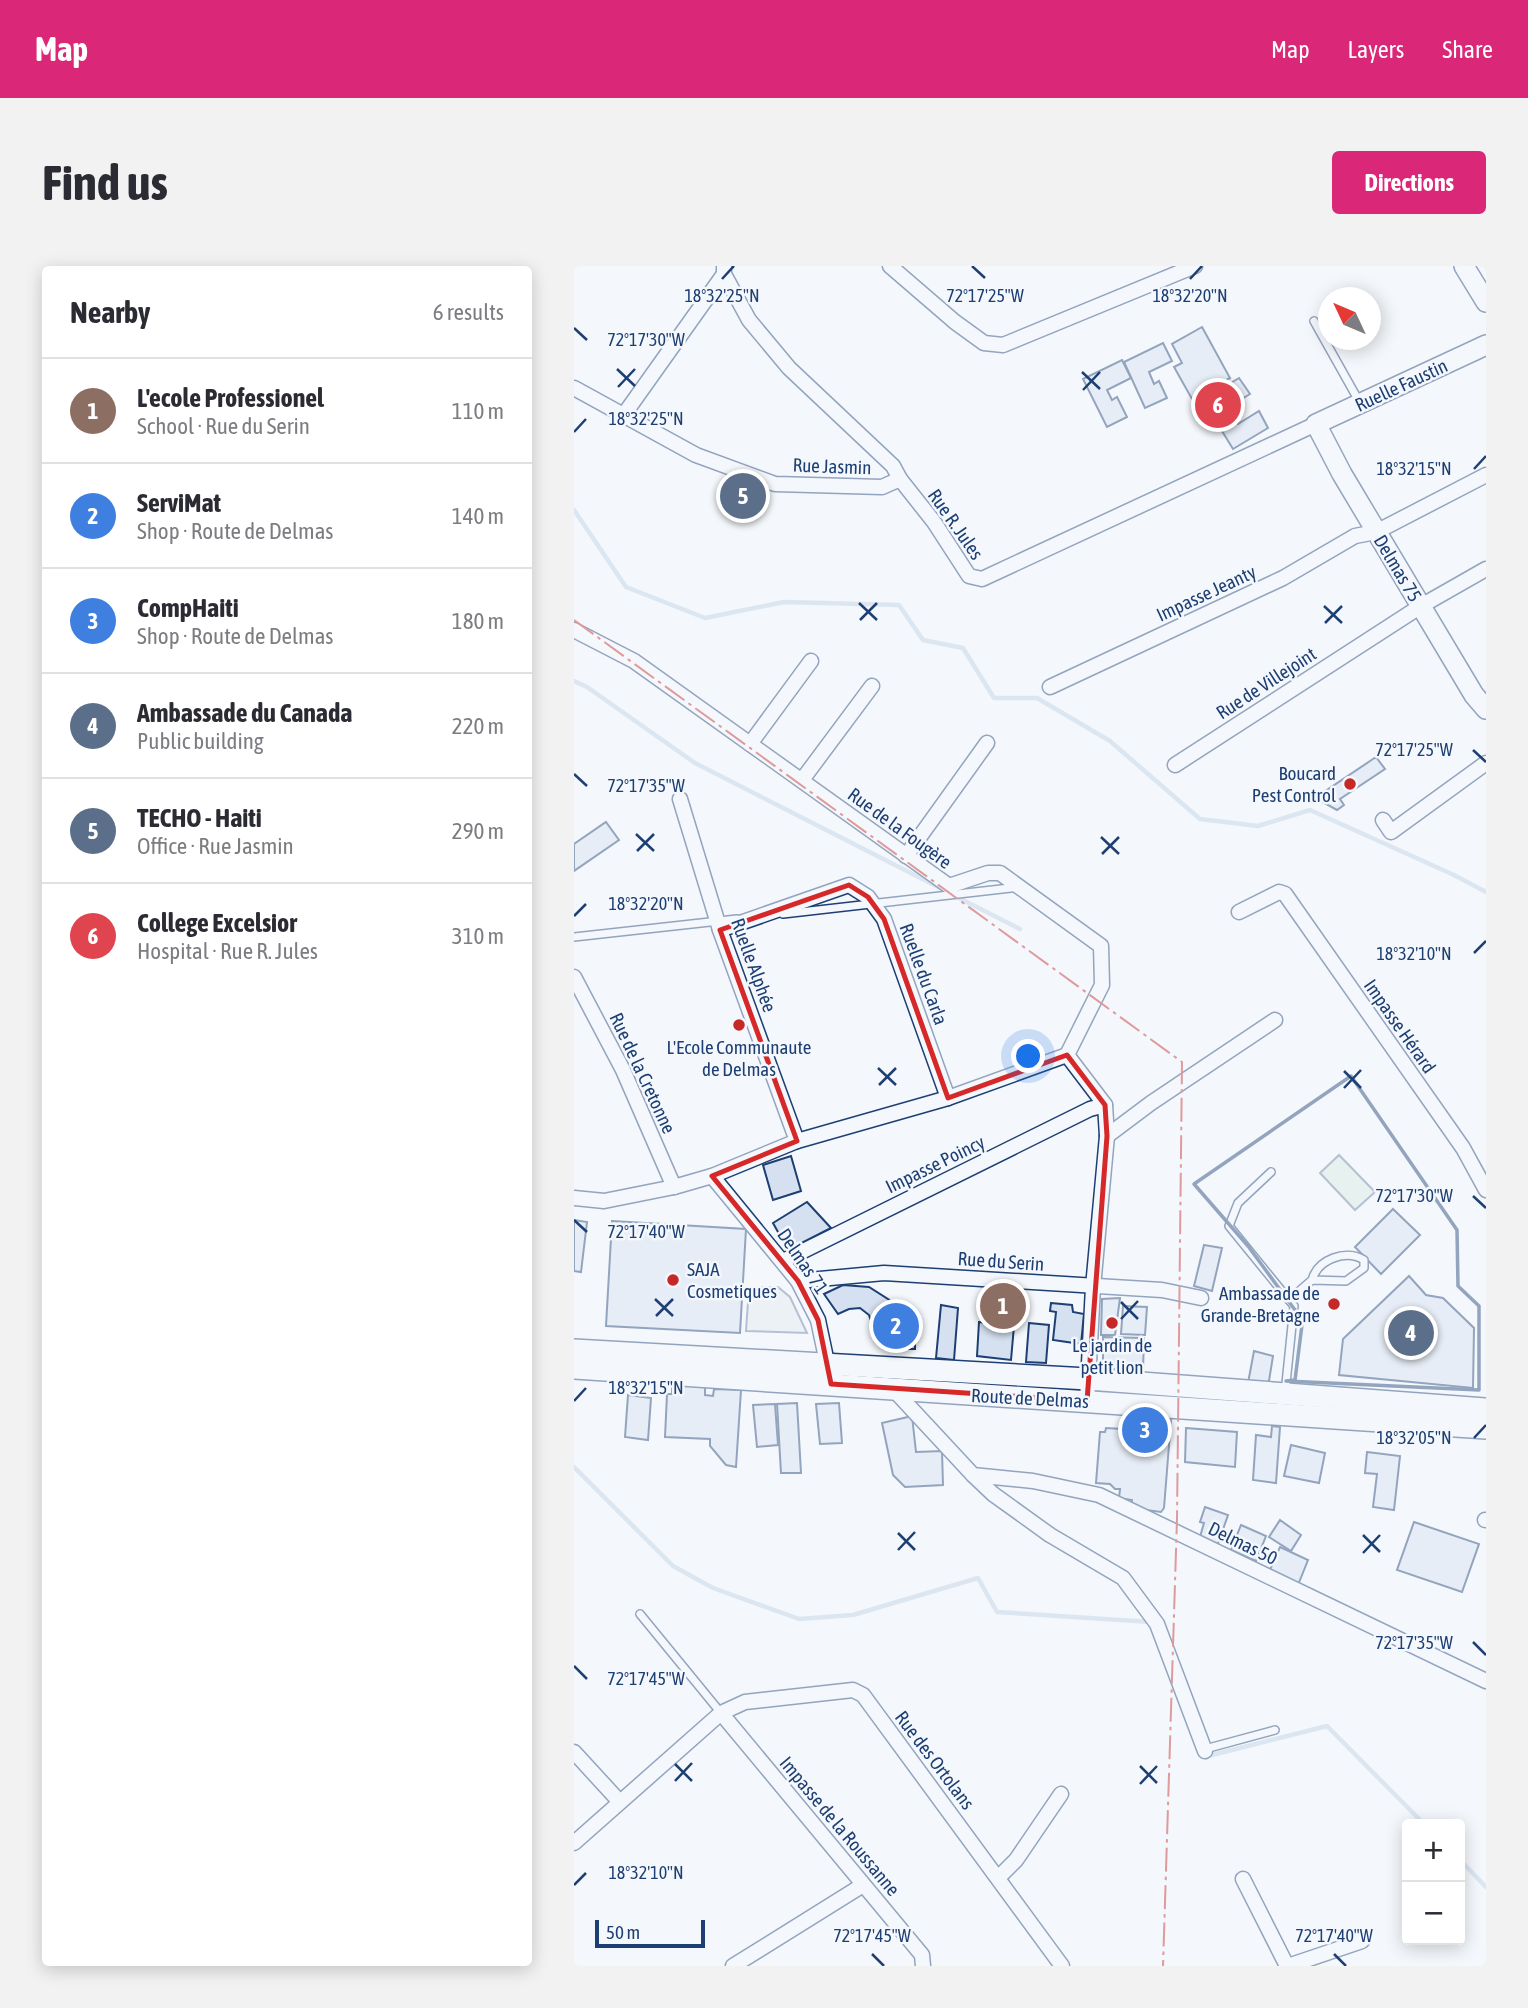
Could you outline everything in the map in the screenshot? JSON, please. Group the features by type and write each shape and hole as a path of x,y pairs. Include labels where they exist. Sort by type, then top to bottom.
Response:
{"main road":[{"name":"Route de Delmas","path":"574,1350 829,1374 894,1390 1087,1401 1486,1409"},
{"name":"Route de Delmas","path":"574,1368 1088,1379 1486,1428"}],"street":[{"path":"890,266 955,322 984,343 1003,345 1195,266"},
{"path":"1464,266 1486,302"},
{"path":"623,416 724,270"},
{"name":"Rue R. Jules","path":"724,270 750,320 789,368 893,466 969,576 982,579 1316,424"},
{"name":"Ruelle Faustin","path":"1316,424 1486,345"},
{"name":"Rue Jasmin","path":"574,388 696,455 775,484 882,486 900,479"},
{"name":"Delmas 75","path":"1316,424 1376,532 1474,695 1486,709"},
{"name":"Impasse Jeanty","path":"1051,687 1283,578 1355,536 1376,532 1486,475"},
{"name":"Rue de Villejoint","path":"1175,765 1421,606 1486,569"},
{"name":"Rue de la Fougère","path":"574,630 634,662 949,886 999,873 1101,946 1101,985 1067,1055"},
{"path":"750,744 811,661"},
{"path":"802,780 872,686"},
{"path":"906,856 987,743"},
{"path":"1382,820 1391,832 1486,763"},
{"name":"Ruelle Alphée","path":"680,799 720,930 797,1141"},
{"name":"Ruelle du Carla","path":"720,930 849,885 868,897 884,919 948,1098"},
{"name":"Impasse Hérard","path":"1239,912 1279,892 1285,894 1463,1148 1486,1190"},
{"name":"Rue de la Cretonne","path":"574,977 623,1070 674,1187"},
{"path":"1107,1136 1151,1103 1275,1020"},
{"path":"574,1198 604,1201 674,1187 712,1176 797,1141 948,1098 1067,1055 1105,1105 1107,1136 1093,1287 1087,1401"},
{"name":"Impasse Poincy","path":"783,1261 1090,1109 1105,1105"},
{"name":"Delmas 71","path":"712,1176 799,1281 818,1320 829,1374"},
{"name":"Rue du Serin","path":"799,1281 884,1273 1162,1290 1201,1297"},
{"path":"894,1390 993,1494 1050,1535 1123,1578 1157,1624 1204,1750"},
{"name":"Delmas 50","path":"973,1475 1033,1481 1099,1495 1486,1681"},
{"name":"Rue des Ortolans","path":"721,1713 745,1702 853,1690 863,1695 1062,1966"},
{"path":"574,1843 721,1713"},
{"name":"Impasse de la Roussanne","path":"721,1713 922,1955 923,1966"},
{"path":"574,1752 619,1801"},
{"path":"999,1877 1016,1860 1062,1794"},
{"path":"1243,1879 1287,1966 1362,1941"},
{"path":"733,1966 863,1885"}],"lane":[{"path":"1314,321 1361,404"},
{"path":"574,937 1019,887"},
{"path":"1271,1172 1238,1203 1229,1226 1294,1306 1283,1404"},
{"path":"1289,1300 1312,1280 1315,1272 1325,1263 1337,1257 1355,1254 1364,1259 1364,1268 1346,1281 1312,1280"},
{"path":"640,1614 721,1713"},
{"path":"1204,1750 1275,1730"}],"highlighted area":[{"path":"849,885 868,897 884,919 948,1098 1067,1055 1105,1105 1107,1136 1087,1401 831,1384 818,1320 798,1281 712,1176 797,1141 720,930"}],"shaded area":[{"path":"1339,1155 1375,1192 1355,1210 1320,1173"},
{"path":"749,1287 778,1287 790,1297 807,1333 746,1331"}],"building":[{"path":"1202,327 1230,378 1192,399 1174,367 1182,363 1172,344"},
{"path":"1163,343 1172,361 1149,372 1154,384 1159,381 1167,398 1145,408 1124,362"},
{"path":"1122,360 1131,378 1107,390 1112,400 1117,397 1127,417 1107,427 1083,379"},
{"path":"1239,378 1250,394 1227,408 1238,424 1259,411 1268,428 1233,449 1203,400"},
{"name":"Boucard Pest Control","path":"1376,757 1385,769 1340,799 1344,805 1337,810 1315,798"},
{"path":"606,822 619,840 574,871 574,844"},
{"path":"791,1156 801,1191 773,1200 763,1165"},
{"path":"807,1202 831,1228 788,1250 773,1223"},
{"path":"1393,1209 1420,1235 1381,1274 1355,1247"},
{"path":"574,1220 587,1222 581,1272 574,1271"},
{"path":"612,1221 746,1229 740,1333 606,1326"},
{"path":"1204,1245 1222,1248 1212,1291 1194,1286"},
{"path":"1409,1276 1426,1295 1443,1298 1474,1328 1473,1388 1339,1375 1343,1339"},
{"path":"843,1285 869,1287 905,1310 915,1331 915,1349 896,1349 889,1330 883,1324 876,1325 860,1308 838,1314 824,1294"},
{"path":"1120,1298 1115,1335 1101,1335 1102,1299"},
{"path":"1051,1303 1072,1305 1073,1312 1084,1314 1081,1344 1053,1340 1056,1312 1050,1311"},
{"path":"941,1305 958,1308 954,1360 936,1358"},
{"path":"1123,1306 1147,1307 1145,1335 1121,1334"},
{"path":"979,1322 1014,1326 1011,1360 977,1356"},
{"path":"1029,1323 1049,1325 1046,1363 1026,1362"},
{"path":"1103,1337 1144,1338 1143,1370 1103,1369"},
{"path":"1254,1351 1273,1356 1268,1387 1248,1383"},
{"path":"672,1384 705,1386 705,1395 713,1396 714,1389 741,1390 736,1467 726,1465 710,1446 710,1439 665,1437 667,1394 672,1394"},
{"path":"628,1395 651,1398 648,1440 625,1437"},
{"path":"797,1403 801,1473 781,1473 777,1404"},
{"path":"839,1403 842,1443 820,1444 816,1404"},
{"path":"775,1404 778,1445 757,1447 753,1405"},
{"path":"912,1416 916,1452 942,1451 943,1485 905,1487 893,1475 882,1423"},
{"path":"1124,1416 1171,1420 1164,1508 1161,1512 1131,1508 1132,1500 1119,1498 1120,1489 1115,1489 1110,1484 1096,1483 1100,1432 1105,1432 1106,1428 1123,1429"},
{"path":"1272,1426 1280,1427 1276,1483 1253,1480 1256,1435 1271,1437"},
{"path":"1186,1428 1237,1432 1235,1467 1185,1462"},
{"path":"1291,1445 1325,1453 1319,1483 1284,1476"},
{"path":"1367,1452 1400,1456 1394,1510 1373,1507 1377,1474 1365,1473"},
{"path":"1205,1507 1228,1515 1218,1544 1200,1537 1204,1523 1200,1522"},
{"path":"1280,1520 1301,1535 1291,1551 1269,1537"},
{"path":"1414,1522 1479,1544 1462,1592 1397,1570"},
{"path":"1241,1525 1266,1536 1256,1561 1231,1550"},
{"path":"1280,1547 1308,1560 1298,1585 1269,1572"}],"waterway":[{"path":"574,510 626,587 705,618 784,602 899,605 923,640 963,648 994,698 1037,698 1110,741 1200,819 1258,826 1310,810 1486,892"},
{"path":"574,681 587,687 695,763 944,890"},
{"path":"955,896 1020,929"},
{"path":"574,1467 673,1566 713,1588 799,1619 853,1615 978,1578 997,1612 1151,1622"},
{"path":"1208,1756 1327,1726 1419,1819"},
{"path":"1465,1865 1486,1887"}],"wall":[{"path":"1351,1076 1457,1230 1458,1286 1479,1306 1479,1390 1286,1381 1295,1380 1302,1325 1295,1310 1248,1246 1194,1184 1351,1076"}],"power":[{"path":"574,620 1182,1062 1177,1519 1163,1966"}],"place":[{"name":"College Excelsior","path":"1218,405"},
{"name":"TECHO - Haiti","path":"743,496"},
{"name":"Boucard Pest Control","path":"1350,784"},
{"name":"L'Ecole Communaute de Delmas","path":"739,1025"},
{"name":"SAJA Cosmetiques","path":"673,1280"},
{"name":"Ambassade de Grande-Bretagne","path":"1334,1304"},
{"name":"L'ecole Professionel","path":"1003,1306"},
{"name":"Le jardin de petit lion","path":"1112,1323"},
{"name":"ServiMat","path":"896,1326"},
{"name":"Ambassade du Canada","path":"1411,1333"},
{"name":"CompHaiti","path":"1145,1430"}]}
